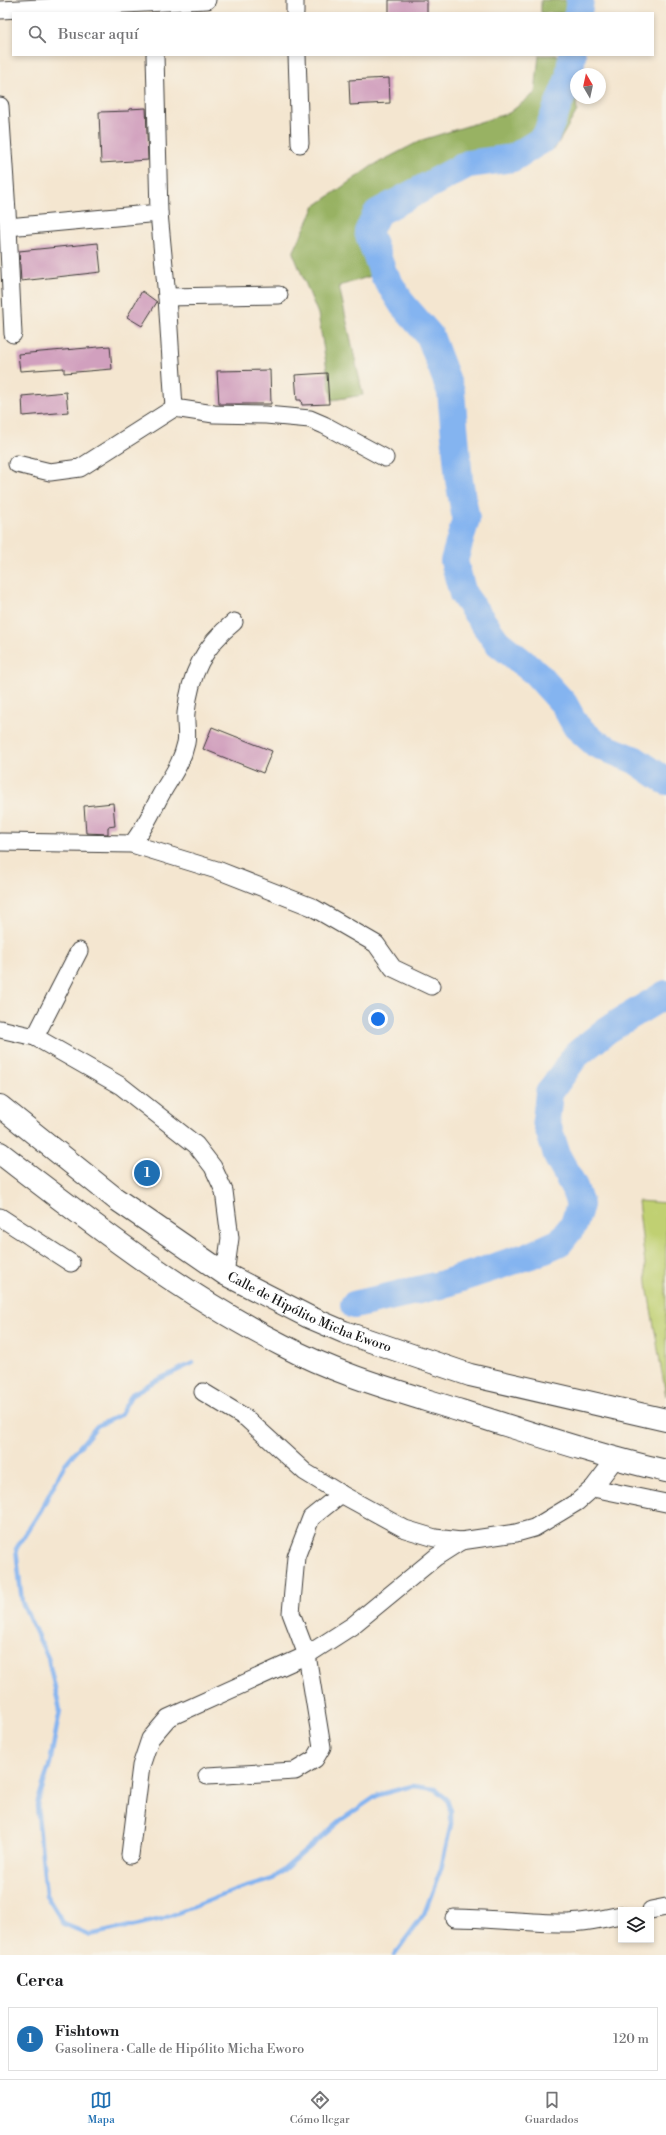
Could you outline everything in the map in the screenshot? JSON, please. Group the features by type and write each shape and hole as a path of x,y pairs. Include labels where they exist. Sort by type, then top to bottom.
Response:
{"main road":[{"name":"Calle de Hipólito Micha Eworo","path":"0,1106 116,1199 225,1274 277,1302 344,1332 470,1375 666,1420"},
{"path":"0,1153 146,1263 282,1346 347,1374 615,1460 666,1471"}],"street":[{"path":"0,10 153,5 206,0"},
{"path":"295,0 295,12"},
{"path":"155,56 159,213 167,296 174,408"},
{"path":"297,56 300,144"},
{"path":"0,106 13,334"},
{"path":"8,227 159,213"},
{"path":"167,296 279,295"},
{"path":"17,464 50,472 80,468 174,408 214,414 266,415 310,419 324,424 385,458"},
{"path":"132,844 146,826 159,799 173,777 181,759 186,742 186,713 195,675 202,658 212,642 234,622"},
{"path":"0,842 132,844 220,871 312,908 376,944 393,968 431,986"},
{"path":"35,1037 79,951"},
{"path":"0,1028 35,1037 121,1086 196,1145 213,1167 224,1191 230,1238 225,1274"},
{"path":"0,1217 71,1263"},
{"path":"203,1392 246,1418 305,1472 341,1494 405,1529 435,1538 461,1541 516,1533 534,1528 577,1502 593,1488 615,1460"},
{"path":"593,1488 666,1503"},
{"path":"207,1776 295,1771 315,1759 322,1747 307,1655 291,1613 296,1557 310,1518 341,1494"},
{"path":"130,1855 141,1766 150,1738 168,1718 307,1655 352,1626 436,1557 461,1541"},
{"path":"654,1909 666,1907"},
{"path":"454,1918 490,1918 562,1923 583,1922 618,1916"}],"green space":[{"path":"541,0 579,0 577,12 541,12"},
{"path":"539,56 572,56 573,68 570,68 570,104 576,104 577,111 555,148 498,162 443,186 380,201 372,224 384,272 339,286 363,395 332,400 318,314 293,253 315,206 372,166 422,140 509,113 535,93"},
{"path":"638,1201 666,1203 666,1396 648,1291"}],"building":[{"path":"389,0 427,0 427,12 389,12"},
{"path":"389,78 390,103 350,105 349,80"},
{"path":"146,108 148,160 101,163 99,112 129,111 129,109"},
{"path":"98,243 101,272 21,281 19,251"},
{"path":"142,291 157,302 142,326 127,317"},
{"path":"110,346 112,369 64,373 64,368 20,371 18,354"},
{"path":"270,370 271,404 219,404 217,371"},
{"path":"327,373 329,404 302,405 301,400 297,400 295,375"},
{"path":"66,392 68,412 23,416 22,396"},
{"path":"212,727 272,751 263,773 203,749"},
{"path":"113,803 115,826 108,827 108,834 86,833 84,806"}],"waterway":[{"path":"578,12 580,0"},
{"path":"572,56 569,78 545,138 513,158 468,164 377,213 368,232 384,275 403,305 430,336 451,392 459,480 466,519 454,561 463,594 497,642 536,673 564,704 576,726 596,744 635,760 666,781"},
{"path":"354,1305 440,1285 534,1254 560,1242 574,1224 580,1205 574,1187 558,1158 546,1121 549,1093 576,1055 607,1030 666,994"},
{"path":"193,1363 132,1394 120,1415 97,1426 65,1464 41,1510 16,1549 22,1602 48,1658 60,1710 50,1763 37,1805 46,1895 64,1924 90,1935 162,1919 234,1891 273,1879 341,1820 378,1795 412,1786 435,1789 447,1799 451,1811 451,1824 441,1869 424,1914 394,1955"}],"place":[{"name":"Fishtown","path":"147,1173"}]}
